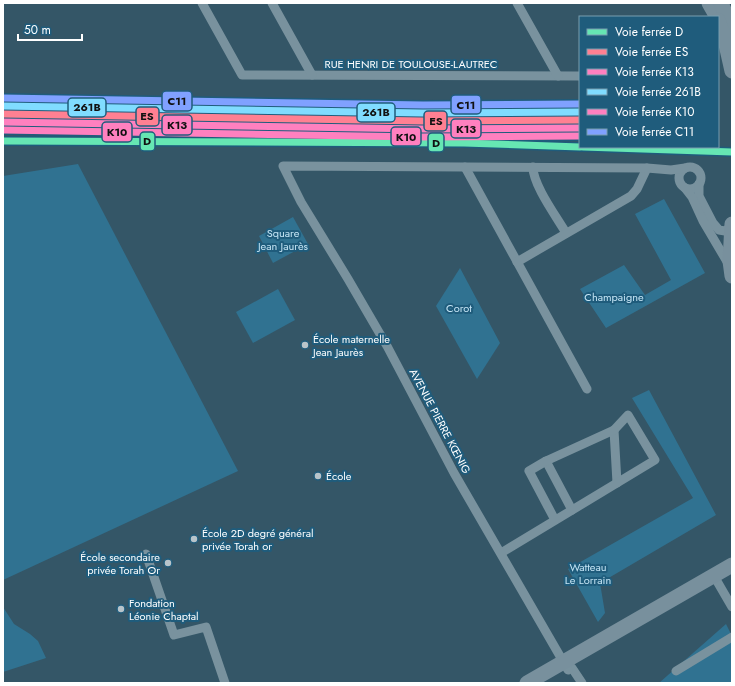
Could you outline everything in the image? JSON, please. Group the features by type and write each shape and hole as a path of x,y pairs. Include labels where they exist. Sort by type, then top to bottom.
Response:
{"main road":[{"path":"709,3 718,16"},
{"path":"721,3 732,71"},
{"path":"719,17 725,25"},
{"path":"730,233 731,272"},
{"path":"527,683 567,665 716,579 732,565"},
{"path":"716,579 732,575"},
{"path":"545,683 567,665"}],"street":[{"name":"RUE HENRI DE TOULOUSE-LAUTREC","path":"202,3 242,75 579,76"},
{"path":"272,3 312,75"},
{"path":"517,3 558,76"},
{"name":"AVENUE PIERRE KŒNIG","path":"465,167 283,166 301,202 387,346 445,456 500,553 567,665 582,683"},
{"path":"587,388 465,167 660,168 671,170 690,167 697,170 701,177 699,184 699,196 716,228 730,233 725,244 721,243 711,235"},
{"path":"533,168 533,175 543,195 566,233"},
{"path":"517,262 631,196 647,168"},
{"path":"660,168 677,178 692,197 731,272"},
{"path":"682,185 679,174 685,168"},
{"path":"682,185 692,189 699,184"},
{"path":"500,553 572,510 616,483 655,460 628,415 614,430 546,461 529,471 555,520"},
{"path":"614,430 616,483"},
{"path":"546,461 572,510"},
{"path":"146,554 174,635 206,627 225,683"},
{"path":"716,579 732,607"},
{"path":"676,671 732,637"}],"green space":[{"path":"78,164 238,471 3,580 3,176"},
{"name":"Champaigne","path":"664,199 705,273 606,328 580,289 624,265 645,295 671,280 635,214"},
{"name":"Square Jean Jaurès","path":"293,217 308,244 273,263 259,236"},
{"name":"Corot","path":"460,268 500,343 477,379 436,306"},
{"path":"278,289 295,320 253,343 236,312"},
{"name":"Watteau Le Lorrain","path":"649,390 716,515 600,583 605,613 598,622 568,569 693,498 632,398"},
{"path":"3,607 14,624 38,641 46,658 3,672"},
{"path":"726,624 732,636 732,683 659,683"}],"rail line":[{"name":"C11","path":"3,98 423,105 579,104"},
{"name":"261B","path":"3,106 423,113 579,112"},
{"name":"ES","path":"3,114 423,121 579,120"},
{"name":"K13","path":"3,122 423,129 579,128"},
{"name":"K10","path":"3,130 423,137 579,136"},
{"name":"D","path":"3,141 464,143 579,147"},
{"name":"D","path":"613,148 732,152"}],"place":[{"name":"École maternelle Jean Jaurès","path":"305,345"},
{"name":"École","path":"318,476"},
{"name":"École 2D degré général privée Torah or","path":"194,539"},
{"name":"École secondaire privée Torah Or","path":"168,563"},
{"name":"Fondation Léonie Chaptal","path":"121,609"}]}
